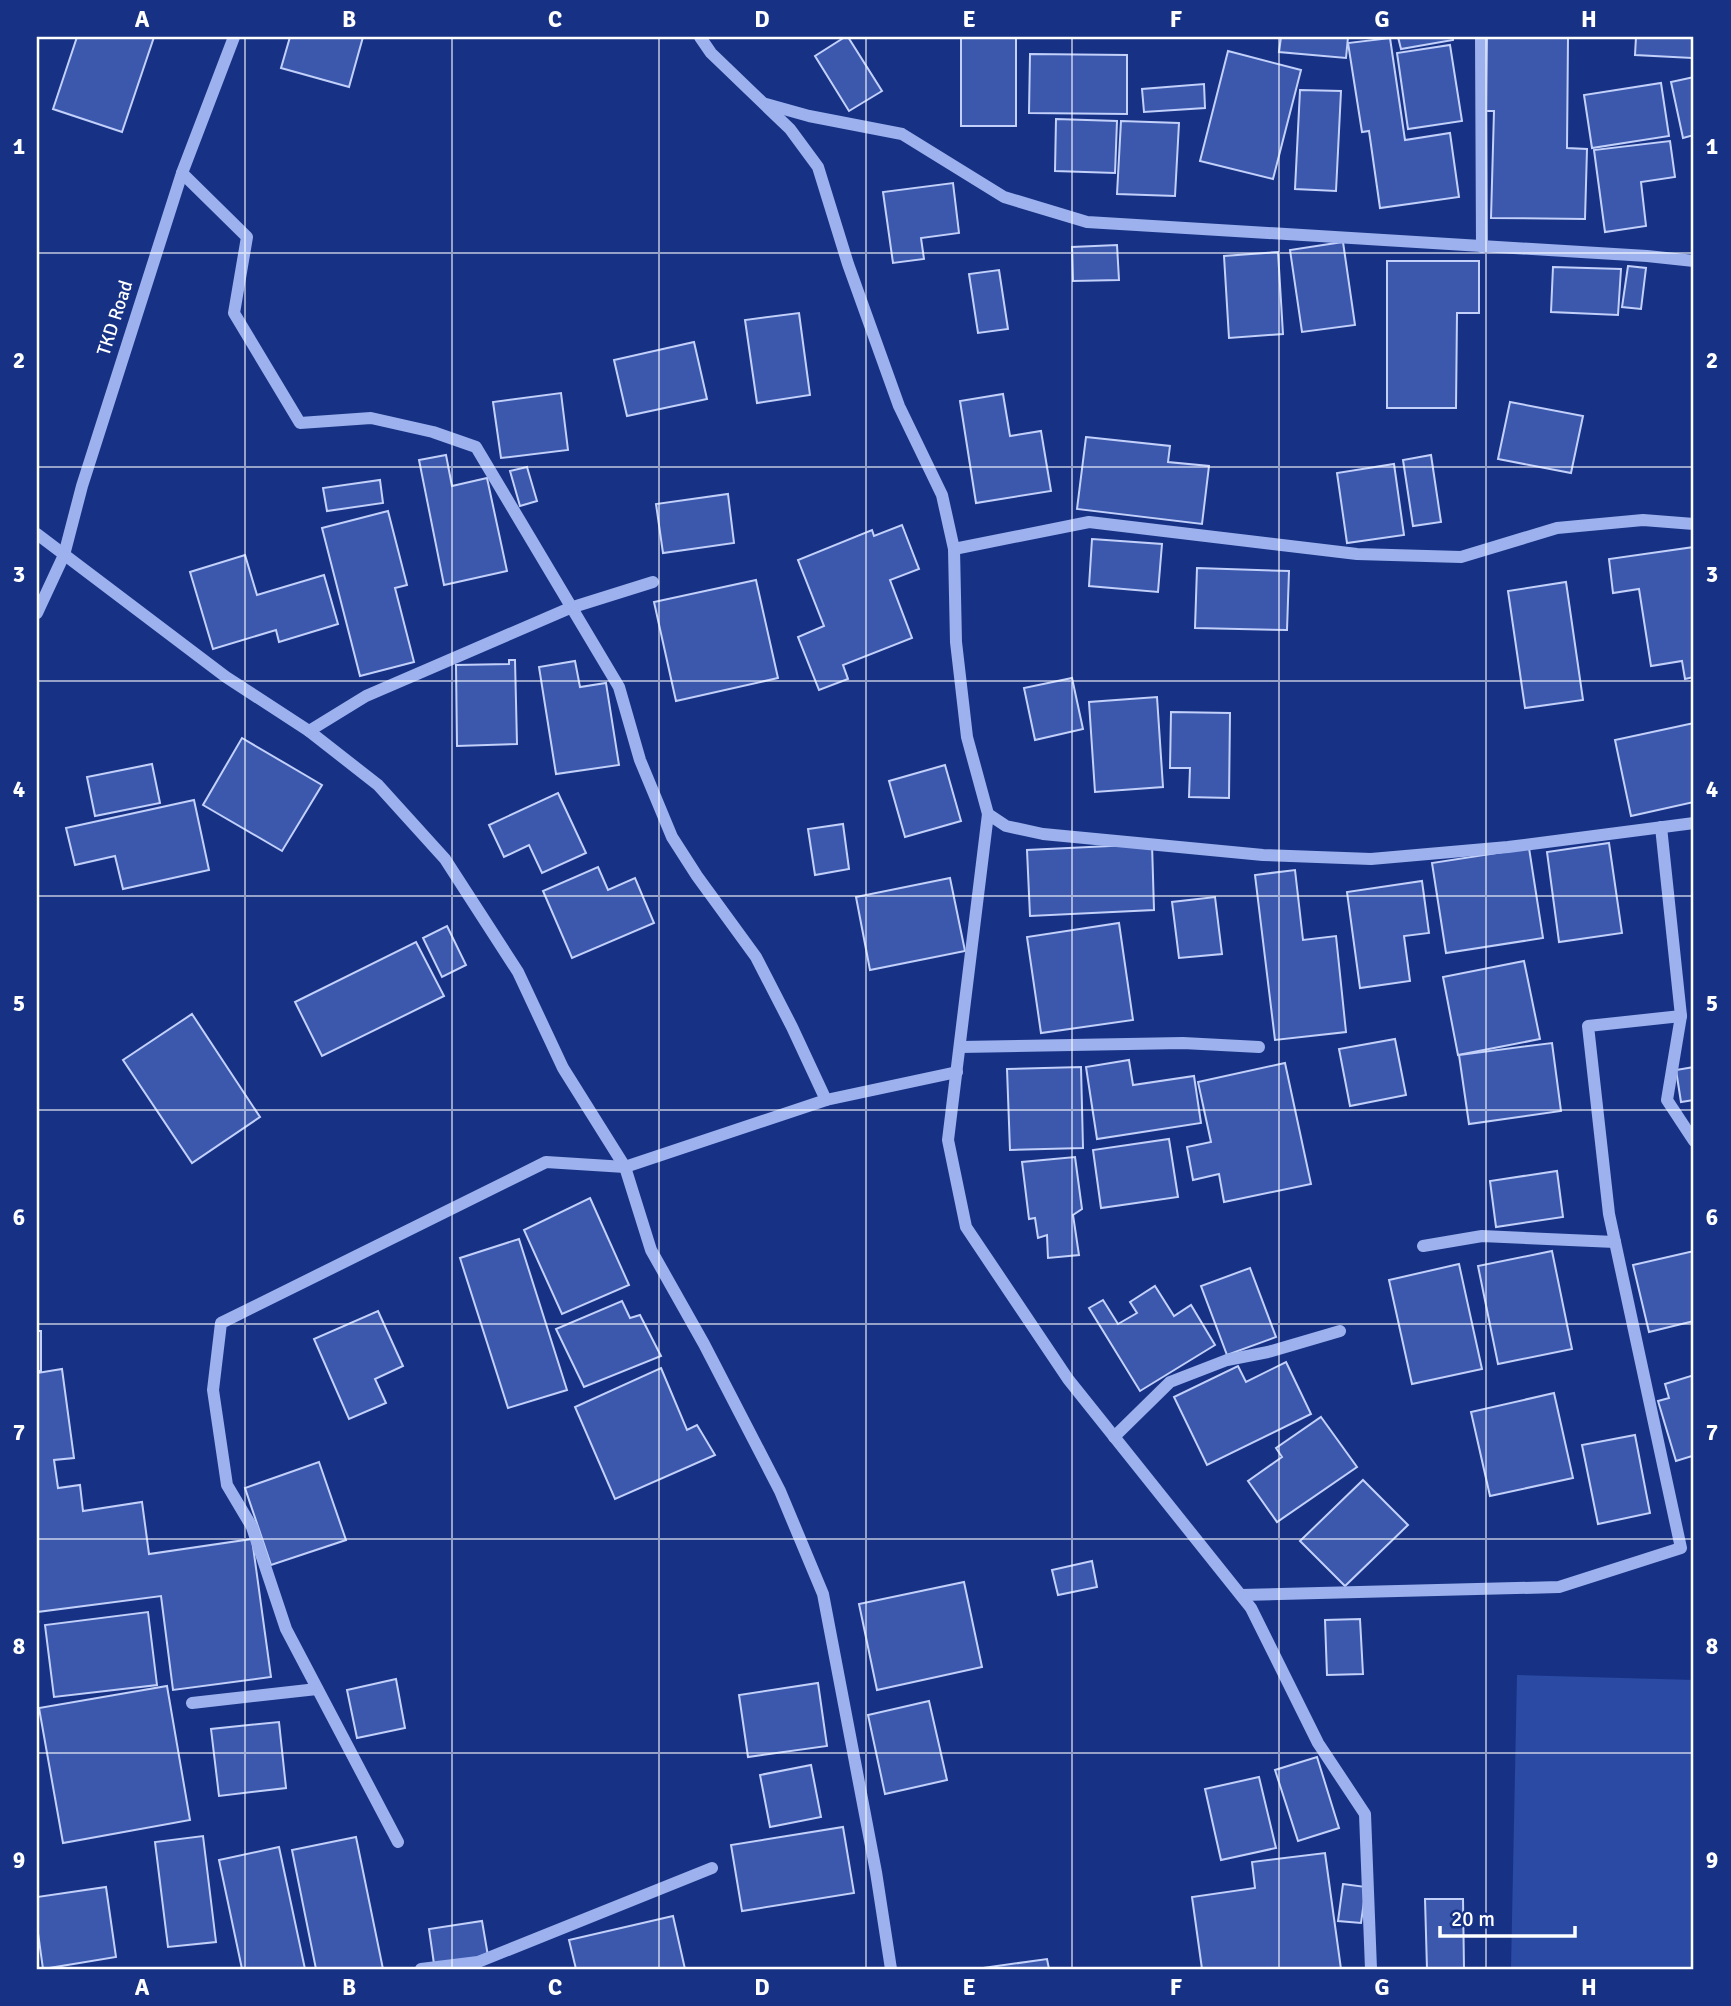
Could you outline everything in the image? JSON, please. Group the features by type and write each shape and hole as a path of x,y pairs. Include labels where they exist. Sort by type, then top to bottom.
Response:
{"street":[{"name":"TKD Road","path":"37,613 64,555 86,474 182,173 234,37"},
{"path":"700,37 711,53 790,129 818,167 848,264 899,406 942,495 954,549 956,642 967,737 988,814 948,1140 966,1227 1068,1379 1251,1608 1318,1743 1365,1814 1371,1969"},
{"path":"1480,37 1482,247"},
{"path":"762,103 809,116 902,134 1004,197 1087,222 1694,261"},
{"path":"182,173 247,237 234,313 300,423 371,418 433,432 476,447 619,687 640,760 672,837 756,957 826,1100"},
{"path":"954,549 1089,522 1357,554 1461,557 1557,528 1643,520 1694,524"},
{"path":"37,534 226,677 309,731 378,785 445,859 518,972 563,1068 625,1167 651,1250 704,1344 780,1491 823,1594 876,1872 891,1969"},
{"path":"309,731 366,696 570,608 653,582"},
{"path":"988,814 1006,827 1043,834 1263,855 1371,859 1508,847 1694,823"},
{"path":"1661,827 1681,1016 1667,1100 1694,1141"},
{"path":"1241,1595 1559,1587 1681,1549 1609,1213 1588,1026 1681,1016"},
{"path":"960,1047 1183,1043 1259,1047"},
{"path":"398,1842 286,1629 252,1527 227,1485 213,1390 221,1323 546,1162 625,1167 826,1100 957,1072"},
{"path":"1423,1246 1482,1236 1615,1242"},
{"path":"1114,1437 1170,1382 1227,1360 1268,1352 1340,1331"},
{"path":"191,1703 317,1689"},
{"path":"421,1969 478,1962 712,1868"}],"shaded area":[{"path":"1517,1675 1694,1680 1694,1969 1511,1969"}],"building":[{"path":"77,37 154,37 122,132 53,109"},
{"path":"290,37 363,37 349,87 281,68"},
{"path":"848,37 882,91 849,111 815,56"},
{"path":"961,37 1016,37 1016,126 961,126"},
{"path":"1281,37 1348,37 1346,58 1279,52"},
{"path":"1398,37 1453,37 1453,40 1401,49"},
{"path":"1487,37 1568,37 1567,148 1587,149 1585,219 1491,218 1494,111 1486,111"},
{"path":"1636,37 1693,37 1692,58 1635,55"},
{"path":"1390,38 1405,140 1450,133 1459,197 1380,208 1369,131 1362,132 1348,43"},
{"path":"1450,45 1462,121 1408,129 1397,53"},
{"path":"1228,51 1301,70 1273,179 1200,161"},
{"path":"1030,54 1127,55 1127,114 1029,113"},
{"path":"1694,77 1694,135 1683,138 1671,82"},
{"path":"1661,83 1669,136 1592,148 1584,95"},
{"path":"1204,84 1205,108 1144,112 1142,89"},
{"path":"1300,90 1341,91 1336,191 1295,189"},
{"path":"1056,119 1117,121 1115,173 1055,171"},
{"path":"1121,121 1179,123 1175,196 1117,194"},
{"path":"1670,141 1675,177 1641,182 1646,226 1605,232 1594,150"},
{"path":"953,183 959,233 921,238 924,259 893,263 883,192"},
{"path":"1343,242 1355,325 1302,332 1290,250"},
{"path":"1117,245 1119,280 1073,281 1072,247"},
{"path":"1278,252 1283,334 1229,338 1224,256"},
{"path":"1387,261 1479,261 1479,313 1457,313 1456,408 1387,408"},
{"path":"1628,266 1646,268 1641,309 1622,307"},
{"path":"1553,267 1621,269 1618,315 1551,312"},
{"path":"999,270 1008,329 978,333 969,274"},
{"path":"799,313 810,395 757,403 745,320"},
{"path":"694,342 707,399 627,416 614,360"},
{"path":"561,393 568,450 501,458 493,402"},
{"path":"1003,394 1010,436 1041,431 1051,491 976,503 960,401"},
{"path":"1510,402 1583,416 1571,473 1498,459"},
{"path":"1086,437 1170,446 1168,462 1209,466 1202,524 1077,509"},
{"path":"446,455 452,486 487,478 507,571 444,585 419,460"},
{"path":"1431,455 1441,522 1413,526 1403,460"},
{"path":"1394,464 1404,535 1347,543 1337,473"},
{"path":"527,467 537,501 520,506 510,471"},
{"path":"380,480 383,503 327,511 323,488"},
{"path":"728,494 734,543 663,553 656,504"},
{"path":"388,511 407,585 395,588 414,662 360,676 322,528"},
{"path":"902,525 919,569 890,580 912,638 843,665 848,679 819,690 798,637 824,626 798,560 872,530 874,536"},
{"path":"1092,539 1162,544 1158,592 1089,586"},
{"path":"1694,547 1694,677 1685,679 1682,661 1651,666 1639,589 1613,593 1609,559"},
{"path":"245,555 257,595 324,575 338,624 279,642 276,630 213,649 190,572"},
{"path":"1197,568 1289,571 1287,630 1195,628"},
{"path":"756,580 778,678 676,701 654,602"},
{"path":"1566,582 1583,700 1525,708 1508,591"},
{"path":"509,660 515,660 517,744 457,746 456,665 509,664"},
{"path":"575,661 580,687 606,683 619,765 556,774 539,667"},
{"path":"1072,678 1083,729 1035,740 1024,688"},
{"path":"1157,697 1163,787 1095,792 1089,702"},
{"path":"1171,712 1230,713 1229,798 1189,797 1190,768 1170,768"},
{"path":"1694,723 1694,802 1631,816 1615,740"},
{"path":"242,738 322,785 282,851 203,805"},
{"path":"152,764 160,803 95,816 87,777"},
{"path":"945,765 961,821 905,837 889,781"},
{"path":"558,793 586,853 542,873 529,845 504,857 489,825"},
{"path":"194,800 209,870 123,889 115,856 75,865 66,828"},
{"path":"843,824 849,869 815,875 808,829"},
{"path":"1609,843 1622,933 1559,942 1547,852"},
{"path":"1152,844 1154,910 1030,916 1027,850"},
{"path":"1529,848 1543,938 1446,953 1432,863"},
{"path":"598,867 608,890 635,878 654,923 572,958 543,891"},
{"path":"1295,870 1303,940 1336,936 1346,1032 1275,1040 1255,875"},
{"path":"950,878 965,951 870,970 856,897"},
{"path":"1422,881 1429,933 1404,936 1410,981 1360,988 1347,892"},
{"path":"1215,897 1222,954 1179,958 1172,902"},
{"path":"1119,923 1133,1020 1041,1033 1027,937"},
{"path":"447,926 466,965 442,977 423,938"},
{"path":"416,942 444,996 322,1056 295,1002"},
{"path":"1524,961 1540,1039 1458,1055 1443,977"},
{"path":"192,1014 260,1117 192,1163 123,1060"},
{"path":"1395,1039 1406,1095 1350,1106 1339,1049"},
{"path":"1552,1043 1561,1111 1469,1124 1459,1055"},
{"path":"1129,1060 1133,1085 1194,1076 1201,1123 1097,1139 1086,1067"},
{"path":"1285,1063 1311,1184 1224,1202 1219,1174 1193,1180 1187,1147 1211,1142 1198,1082"},
{"path":"1081,1067 1083,1148 1010,1150 1007,1069"},
{"path":"1694,1067 1694,1100 1681,1102 1676,1070"},
{"path":"1169,1139 1178,1197 1101,1208 1093,1150"},
{"path":"1075,1157 1082,1209 1073,1215 1079,1255 1048,1258 1047,1235 1038,1238 1035,1218 1029,1219 1022,1162"},
{"path":"1557,1171 1563,1217 1496,1227 1490,1181"},
{"path":"590,1198 629,1285 562,1314 524,1230"},
{"path":"519,1239 567,1390 508,1408 460,1258"},
{"path":"1552,1251 1572,1349 1498,1364 1478,1266"},
{"path":"1694,1251 1694,1321 1649,1332 1633,1265"},
{"path":"1459,1264 1482,1369 1412,1384 1389,1280"},
{"path":"1250,1268 1276,1337 1227,1355 1201,1286"},
{"path":"1155,1286 1174,1316 1191,1305 1215,1345 1140,1391 1089,1308 1103,1300 1118,1324 1137,1313 1130,1302"},
{"path":"622,1301 630,1318 640,1315 661,1356 584,1387 556,1329"},
{"path":"378,1311 403,1366 375,1379 386,1403 349,1419 314,1339"},
{"path":"37,1331 41,1331 41,1371 37,1371"},
{"path":"1286,1362 1311,1414 1207,1465 1174,1397 1238,1366 1246,1382"},
{"path":"661,1368 687,1430 697,1425 715,1455 615,1499 575,1407"},
{"path":"62,1369 74,1458 54,1460 58,1488 80,1485 83,1511 142,1502 149,1554 252,1539 271,1677 173,1690 161,1596 37,1612 37,1373"},
{"path":"1694,1375 1694,1465 1692,1456 1676,1461 1658,1401 1669,1398 1665,1384"},
{"path":"1554,1393 1573,1478 1490,1496 1471,1412"},
{"path":"1321,1417 1357,1467 1277,1522 1248,1481 1282,1457 1276,1448"},
{"path":"1635,1435 1650,1513 1598,1524 1582,1445"},
{"path":"319,1462 346,1540 271,1565 245,1488"},
{"path":"1363,1480 1408,1525 1345,1586 1300,1541"},
{"path":"1092,1561 1097,1587 1058,1595 1052,1570"},
{"path":"964,1582 982,1667 877,1690 859,1604"},
{"path":"148,1612 157,1685 54,1697 45,1625"},
{"path":"1360,1619 1363,1674 1327,1675 1325,1620"},
{"path":"396,1679 405,1728 357,1738 347,1690"},
{"path":"818,1683 827,1746 748,1757 739,1695"},
{"path":"167,1686 190,1820 63,1843 39,1708"},
{"path":"929,1701 947,1780 885,1794 868,1715"},
{"path":"279,1722 286,1788 219,1796 211,1729"},
{"path":"1317,1757 1339,1828 1298,1841 1275,1770"},
{"path":"811,1765 821,1817 770,1827 760,1775"},
{"path":"1259,1777 1276,1848 1221,1860 1205,1789"},
{"path":"843,1827 854,1893 742,1911 731,1845"},
{"path":"203,1836 216,1942 168,1947 155,1842"},
{"path":"356,1837 383,1969 316,1969 292,1850"},
{"path":"279,1847 305,1969 242,1969 219,1860"},
{"path":"1325,1853 1341,1969 1202,1969 1192,1897 1255,1888 1252,1862"},
{"path":"1343,1884 1366,1887 1361,1923 1338,1921"},
{"path":"106,1887 116,1957 43,1969 37,1926 37,1897"},
{"path":"1425,1899 1463,1899 1464,1969 1427,1969"},
{"path":"673,1916 685,1969 576,1969 569,1940"},
{"path":"482,1921 488,1956 434,1964 429,1929"},
{"path":"1047,1959 1049,1969 976,1969"}]}
